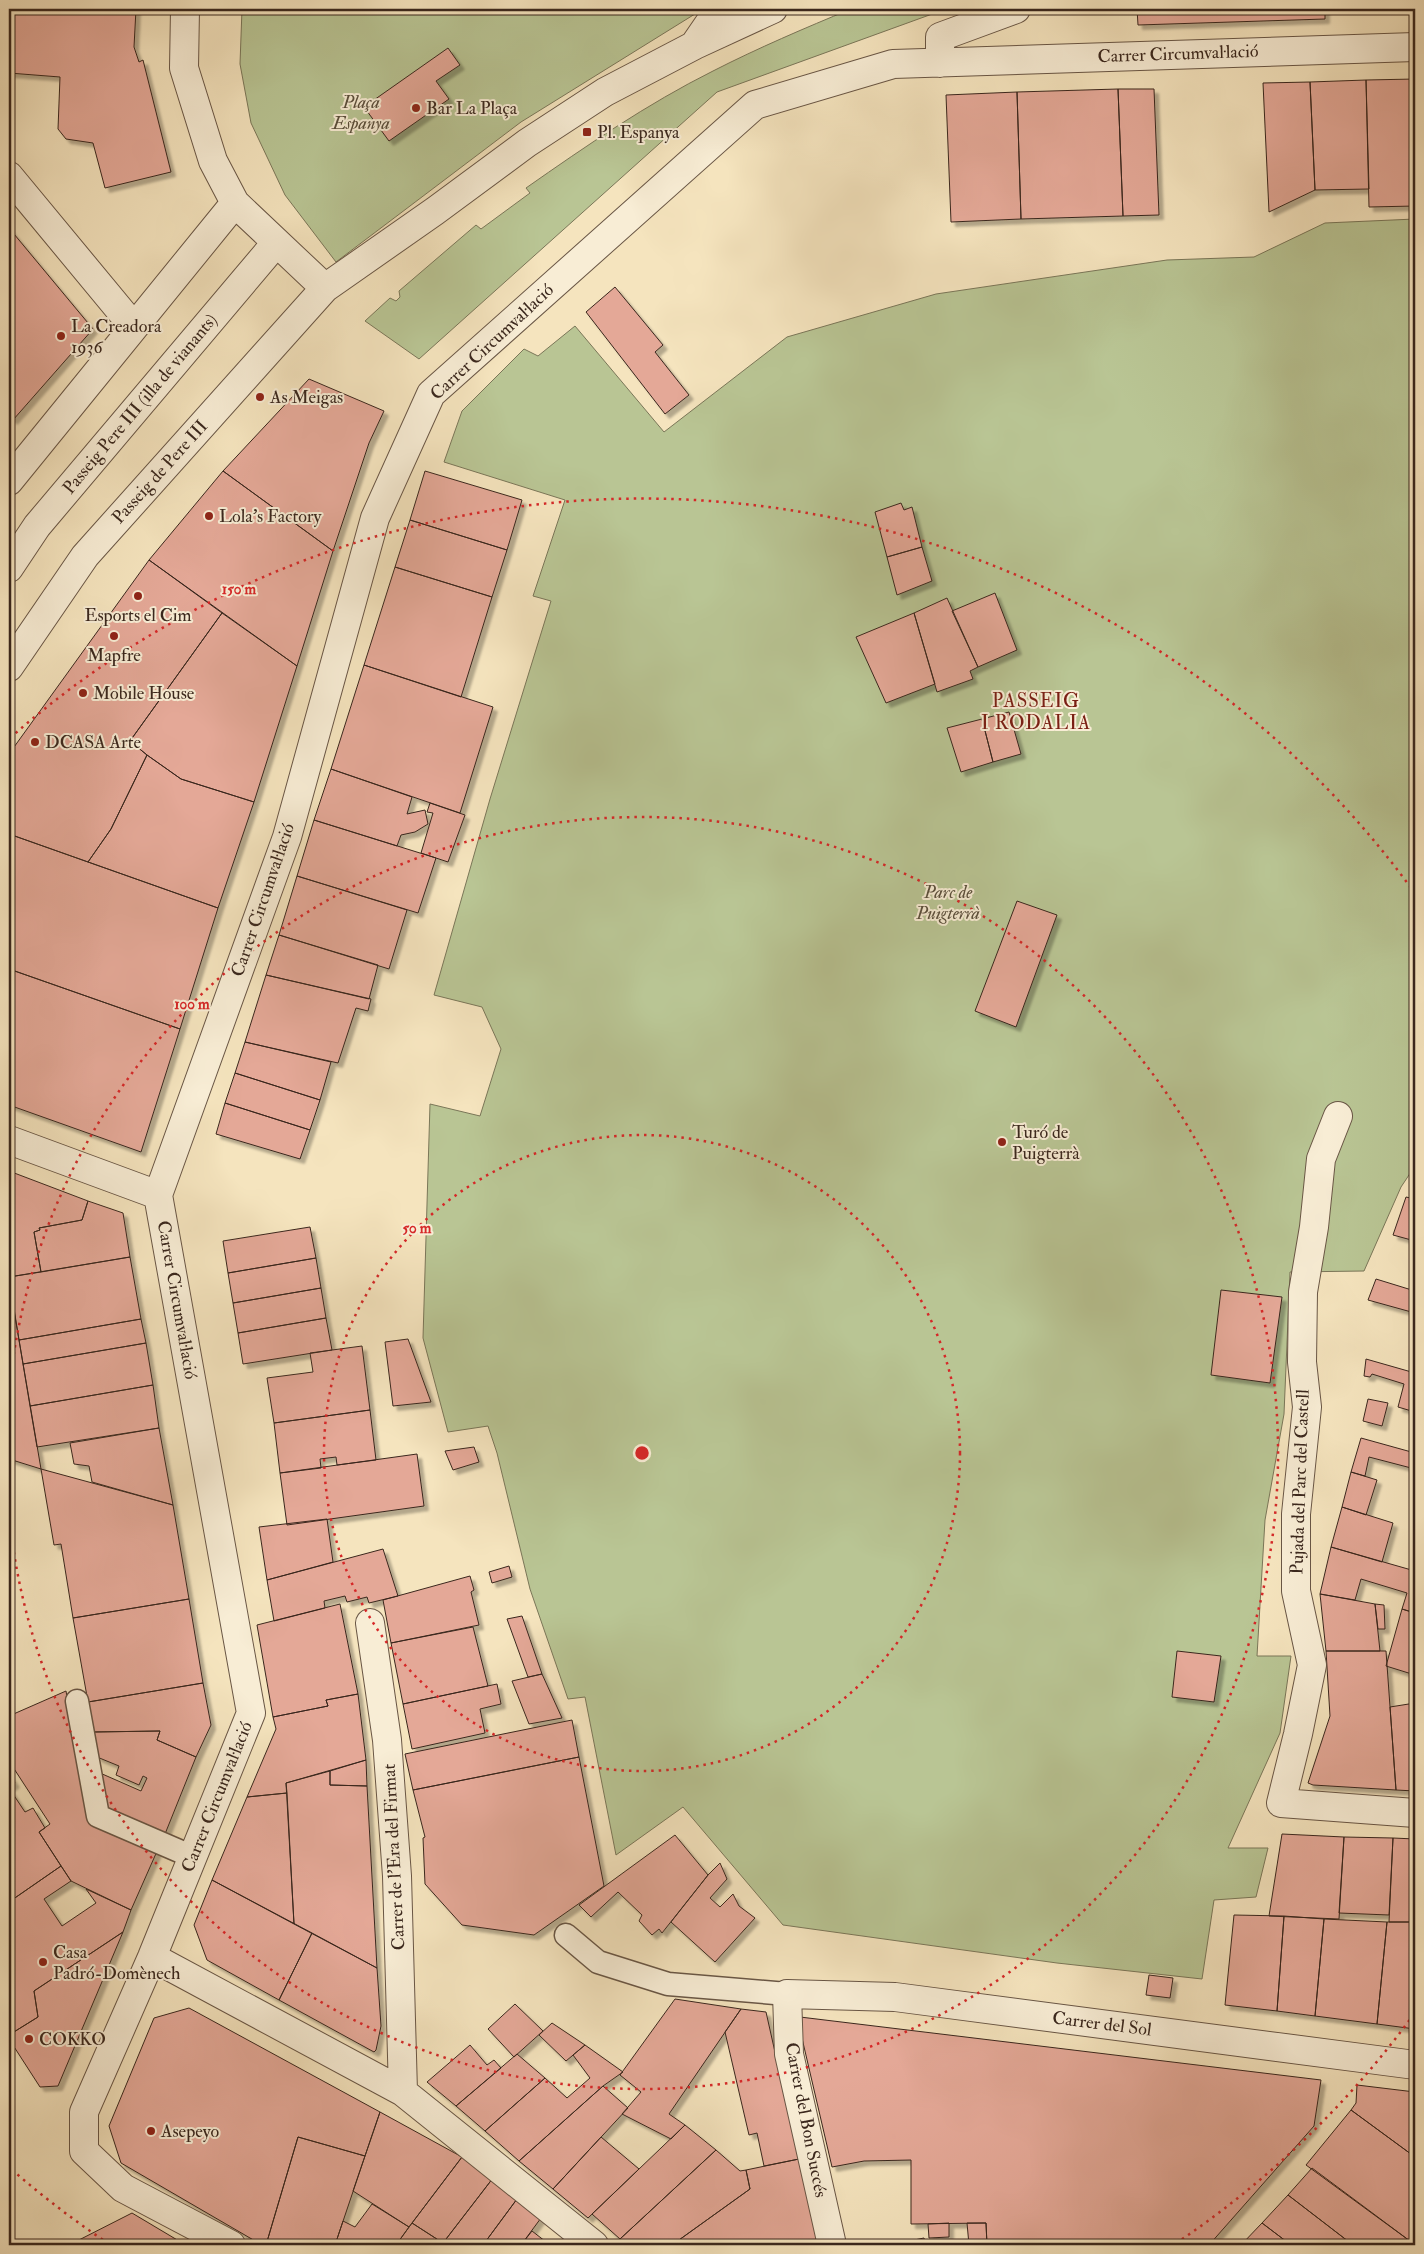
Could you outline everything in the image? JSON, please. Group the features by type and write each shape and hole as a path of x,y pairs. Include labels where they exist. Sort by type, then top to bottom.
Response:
{"street":[{"path":"185,9 184,68 213,162 235,203 325,288 436,211 527,142 605,92 694,45 773,9"},
{"path":"694,45 719,9"},
{"path":"940,63 940,37 1016,9"},
{"name":"Carrer Circumval·lació","path":"231,2245 123,2188 84,2151 84,2112 152,1957 251,1713 158,1195 287,837 375,518 431,394 755,105 893,64 1415,47"},
{"path":"9,176 134,327"},
{"path":"9,481 235,203"},
{"name":"Passeig Pere III (illa de vianants)","path":"9,568 37,526 276,243"},
{"name":"Passeig de Pere III","path":"9,667 85,556 325,288"},
{"name":"Pujada del Parc del Castell","path":"1338,1116 1321,1159 1314,1226 1303,1292 1302,1362 1307,1408 1296,1514 1296,1591 1312,1664 1298,1734 1281,1803 1415,1813"},
{"path":"9,1140 158,1195"},
{"name":"Carrer de l'Era del Firmat","path":"370,1623 387,1740 397,1876 403,2092"},
{"path":"152,1957 403,2092 594,2245"},
{"name":"Carrer del Sol","path":"787,1994 895,1998 1415,2065"},
{"name":"Carrer del Bon Succés","path":"787,1994 789,2054 832,2245"}],"lane":[{"path":"77,1701 98,1816 193,1857"},
{"path":"566,1935 598,1962 668,1984 787,1994"}],"green space":[{"name":"Plaça Espanya","path":"242,9 703,9 521,122 336,262 285,195 251,123 240,64"},
{"path":"851,9 946,9 717,92 419,359 365,321 390,298 396,301 400,297 399,291 476,225 481,229 530,193 526,188 617,126 664,97 747,54"},
{"name":"Parc de Puigterrà","path":"1415,219 1415,1166 1401,1187 1364,1271 1290,1272 1284,1414 1265,1520 1257,1656 1291,1656 1280,1733 1228,1848 1268,1848 1256,1897 1214,1900 1202,1979 1057,1963 783,1925 683,1807 616,1855 585,1697 568,1699 530,1589 497,1453 488,1426 448,1432 423,1338 430,1104 480,1116 501,1049 482,1007 434,995 490,799 551,601 533,596 565,500 444,462 462,411 524,349 538,356 575,326 664,432 787,337 936,294 1167,260 1254,257 1325,223"}],"building":[{"path":"9,9 136,9 134,47 139,62 143,60 171,172 105,188 93,143 66,139 58,129 60,77 9,73"},
{"path":"1137,9 1325,9 1325,19 1138,25"},
{"path":"448,48 460,65 436,81 449,99 389,141 364,107"},
{"path":"1415,79 1415,206 1369,207 1366,80"},
{"path":"1366,80 1369,189 1315,190 1310,82"},
{"path":"1310,82 1315,190 1269,212 1263,83"},
{"path":"1118,89 1154,89 1159,215 1123,216"},
{"path":"1118,89 1123,216 1021,219 1017,92"},
{"path":"1017,92 1021,219 951,222 946,95"},
{"path":"9,228 93,329 13,420 9,417"},
{"path":"615,287 663,345 655,352 689,395 665,414 586,312"},
{"path":"309,379 384,411 369,443 333,551 223,471"},
{"path":"223,471 333,551 297,666 149,560"},
{"path":"425,471 522,500 507,550 410,520"},
{"path":"901,503 904,510 912,507 922,547 887,557 875,512"},
{"path":"410,520 507,550 492,597 395,567"},
{"path":"922,547 932,581 897,595 887,557"},
{"path":"149,560 222,613 130,741 147,755 111,829 88,862 9,834 9,754"},
{"path":"395,567 492,597 461,697 364,665"},
{"path":"995,593 1017,650 978,667 952,611"},
{"path":"947,598 978,667 970,671 973,679 937,692 914,613"},
{"path":"222,613 297,666 254,802 181,779 130,741"},
{"path":"914,613 935,684 886,703 856,637"},
{"path":"364,665 493,707 460,813 331,769"},
{"path":"1009,712 1021,754 993,762 982,719"},
{"path":"982,719 993,762 961,772 947,728"},
{"path":"147,755 181,779 254,802 218,908 88,862 111,829"},
{"path":"331,769 412,797 407,814 425,810 428,824 415,832 401,835 397,846 314,820"},
{"path":"430,803 465,815 448,862 421,853 433,813 427,812"},
{"path":"314,820 436,858 418,913 297,876"},
{"path":"9,834 218,908 180,1029 9,969"},
{"path":"297,876 407,910 389,969 279,935"},
{"path":"1017,901 1057,915 1016,1027 975,1011"},
{"path":"279,935 378,965 369,999 266,975"},
{"path":"9,969 180,1029 141,1152 9,1105"},
{"path":"266,975 371,999 368,1011 356,1008 338,1063 245,1042"},
{"path":"245,1042 331,1062 320,1100 235,1073"},
{"path":"235,1073 320,1100 310,1130 225,1103"},
{"path":"225,1103 310,1130 300,1159 216,1134"},
{"path":"9,1171 88,1201 82,1220 39,1228 40,1230 34,1232 41,1272 9,1277"},
{"path":"1406,1197 1415,1199 1415,1241 1393,1235"},
{"path":"88,1201 123,1213 130,1257 41,1272 34,1232 40,1230 39,1228 82,1220"},
{"path":"310,1227 316,1258 228,1273 223,1241"},
{"path":"130,1257 141,1319 19,1340 9,1277"},
{"path":"316,1258 321,1288 233,1303 228,1273"},
{"path":"1376,1279 1415,1291 1415,1313 1368,1300"},
{"path":"9,1282 19,1340 41,1469 9,1459"},
{"path":"321,1288 326,1318 238,1333 233,1303"},
{"path":"1221,1290 1282,1297 1270,1383 1211,1375"},
{"path":"326,1318 332,1350 243,1364 238,1333"},
{"path":"141,1319 146,1343 23,1364 19,1340"},
{"path":"408,1339 431,1402 393,1406 385,1342"},
{"path":"146,1343 153,1385 30,1406 23,1364"},
{"path":"362,1346 370,1410 274,1423 267,1378 313,1372 310,1353"},
{"path":"1366,1359 1415,1373 1415,1412 1398,1407 1404,1384 1372,1374 1370,1377 1364,1376"},
{"path":"153,1385 159,1428 37,1447 30,1406"},
{"path":"1368,1399 1388,1403 1382,1426 1363,1421"},
{"path":"370,1410 376,1460 337,1465 336,1457 320,1459 321,1468 280,1473 274,1423"},
{"path":"159,1428 173,1505 92,1482 89,1466 74,1464 70,1443"},
{"path":"1361,1438 1415,1453 1415,1469 1369,1457 1365,1476 1351,1472"},
{"path":"474,1447 479,1462 453,1470 445,1451"},
{"path":"417,1454 424,1506 287,1525 280,1473"},
{"path":"41,1469 173,1505 189,1599 73,1618 61,1544 54,1545"},
{"path":"1351,1472 1377,1480 1366,1515 1342,1507"},
{"path":"1342,1507 1393,1523 1382,1562 1331,1547"},
{"path":"1412,1517 1415,1518 1415,1529 1410,1527"},
{"path":"327,1519 333,1562 267,1580 259,1527"},
{"path":"1331,1547 1415,1571 1415,1613 1402,1609 1407,1593 1361,1579 1355,1600 1320,1594"},
{"path":"383,1549 398,1596 369,1603 367,1597 347,1602 345,1596 324,1601 325,1608 274,1621 267,1580"},
{"path":"509,1566 512,1577 492,1583 489,1572"},
{"path":"470,1576 474,1590 471,1592 479,1625 391,1643 383,1600"},
{"path":"1320,1594 1375,1604 1380,1651 1326,1651"},
{"path":"189,1599 203,1683 88,1702 73,1618"},
{"path":"340,1604 358,1694 326,1700 328,1706 273,1717 257,1625"},
{"path":"1375,1604 1384,1605 1385,1629 1378,1629"},
{"path":"1402,1609 1415,1613 1415,1675 1386,1666"},
{"path":"522,1616 542,1674 528,1677 507,1619"},
{"path":"473,1627 488,1686 403,1704 391,1643"},
{"path":"1177,1651 1221,1656 1214,1702 1172,1697"},
{"path":"1326,1651 1386,1651 1396,1790 1313,1785 1308,1783 1330,1716"},
{"path":"542,1674 562,1718 529,1724 512,1681"},
{"path":"203,1683 211,1725 196,1757 157,1740 160,1731 93,1732 88,1702"},
{"path":"497,1684 501,1704 480,1709 485,1733 412,1749 403,1704"},
{"path":"66,1691 88,1821 158,1849 131,1910 71,1881 39,1832 50,1824 9,1761 9,1716"},
{"path":"358,1694 366,1760 286,1783 287,1793 247,1797 276,1729 273,1717 328,1706 326,1700"},
{"path":"1415,1703 1415,1791 1396,1790 1390,1707"},
{"path":"572,1720 579,1757 413,1790 405,1754"},
{"path":"160,1731 157,1740 196,1757 165,1834 114,1814 105,1804 100,1773 141,1791 147,1778 143,1776 139,1785 116,1775 119,1766 97,1757 93,1732"},
{"path":"579,1757 604,1886 534,1935 462,1925 425,1884 423,1838 425,1837 413,1790"},
{"path":"366,1760 367,1786 330,1785 330,1771"},
{"path":"330,1771 330,1785 367,1786 377,1968 294,1924 286,1783"},
{"path":"9,1774 15,1783 9,1788"},
{"path":"9,1788 25,1812 33,1808 45,1828 39,1832 61,1866 9,1902"},
{"path":"287,1793 294,1924 212,1880 247,1797"},
{"path":"1282,1834 1344,1837 1339,1919 1269,1916"},
{"path":"675,1835 708,1875 662,1933 659,1929 652,1935 639,1921 642,1915 618,1892 591,1917 579,1905"},
{"path":"1344,1837 1393,1838 1389,1915 1339,1913"},
{"path":"1393,1838 1415,1839 1415,1922 1389,1922"},
{"path":"720,1863 727,1879 710,1898 720,1907 733,1894 739,1906 755,1918 715,1962 671,1922 708,1875"},
{"name":"Casa Padró-Domènech","path":"61,1866 71,1881 44,1899 62,1926 96,1903 86,1889 131,1910 123,1932 34,1991 38,2017 9,2035 9,1923 11,1922 9,1919 9,1902"},
{"path":"212,1880 312,1933 279,2000 207,1960 194,1925"},
{"path":"1234,1915 1284,1916 1277,2011 1225,2005"},
{"path":"1284,1916 1324,1919 1315,2016 1277,2011"},
{"path":"1324,1919 1387,1922 1377,2024 1315,2016"},
{"path":"1387,1922 1415,1922 1415,2029 1377,2024"},
{"path":"123,1932 58,2086 40,2087 9,2039 9,2035 38,2017 34,1991"},
{"path":"312,1933 377,1968 381,2026 374,2052 279,2000"},
{"path":"1149,1975 1173,1978 1170,1998 1146,1995"},
{"path":"675,1999 741,2009 669,2114 685,2125 671,2139 622,2114 641,2092 620,2075"},
{"path":"515,2004 543,2031 514,2057 488,2029"},
{"path":"189,2008 380,2112 365,2156 298,2137 266,2245 262,2245 121,2163 109,2126 154,2018"},
{"path":"741,2009 766,2012 799,2159 764,2166 757,2133 749,2135 725,2032"},
{"path":"800,2017 1321,2080 1314,2126 1209,2245 987,2245 986,2223 911,2224 911,2160 864,2161 832,2167 798,2021"},
{"path":"552,2023 585,2045 566,2061 539,2035"},
{"path":"470,2045 487,2065 494,2060 501,2068 456,2106 427,2082"},
{"path":"585,2045 623,2072 603,2086 519,2161 485,2131 545,2078 567,2098 590,2078 573,2055"},
{"path":"517,2054 545,2078 485,2131 456,2106"},
{"path":"1357,2085 1415,2092 1415,2157 1351,2110 1356,2103"},
{"path":"603,2086 628,2108 553,2189 519,2161"},
{"path":"1351,2110 1415,2157 1414,2244 1306,2165"},
{"path":"380,2112 462,2157 409,2227 353,2191"},
{"path":"685,2125 716,2150 620,2239 592,2214"},
{"path":"298,2137 365,2156 335,2245 266,2245"},
{"path":"601,2137 639,2169 588,2218 553,2189"},
{"path":"716,2150 740,2171 746,2170 750,2189 672,2245 628,2245 620,2239"},
{"path":"462,2157 493,2178 443,2243 412,2223"},
{"path":"799,2159 818,2245 672,2245 750,2189 746,2170"},
{"path":"1312,2168 1414,2244 1353,2245 1288,2195"},
{"path":"493,2178 517,2199 483,2245 446,2245 443,2243"},
{"path":"1288,2195 1353,2245 1291,2245 1262,2223"},
{"path":"517,2199 541,2218 521,2245 483,2245"},
{"path":"372,2204 409,2227 396,2245 335,2245 343,2221 355,2227"},
{"path":"132,2213 184,2244 74,2245 73,2243"},
{"path":"412,2223 443,2243 442,2245 396,2245"},
{"path":"949,2223 949,2237 929,2238 928,2224"},
{"path":"967,2223 986,2223 987,2245 969,2245"},
{"path":"1262,2223 1291,2245 1241,2245"},
{"path":"532,2231 550,2245 521,2245"},
{"path":"190,2236 206,2245 183,2245"},
{"path":"924,2238 926,2245 905,2245 904,2242"}],"place":[{"name":"Bar La Plaça","path":"416,108"},
{"name":"Pl. Espanya","path":"587,132"},
{"name":"La Creadora 1936","path":"61,336"},
{"name":"As Meigas","path":"260,397"},
{"name":"Lola’s Factory","path":"209,516"},
{"name":"Esports el Cim","path":"138,596"},
{"name":"Mapfre","path":"114,636"},
{"name":"Mobile House","path":"83,693"},
{"name":"DCASA Arte","path":"35,742"},
{"name":"Turó de Puigterrà","path":"1002,1142"},
{"name":"Casa Padró-Domènech","path":"43,1962"},
{"name":"COKKO","path":"29,2039"},
{"name":"Asepeyo","path":"151,2131"}],"district":[{"name":"PASSEIG I RODALIA","path":"1036,712"}]}
